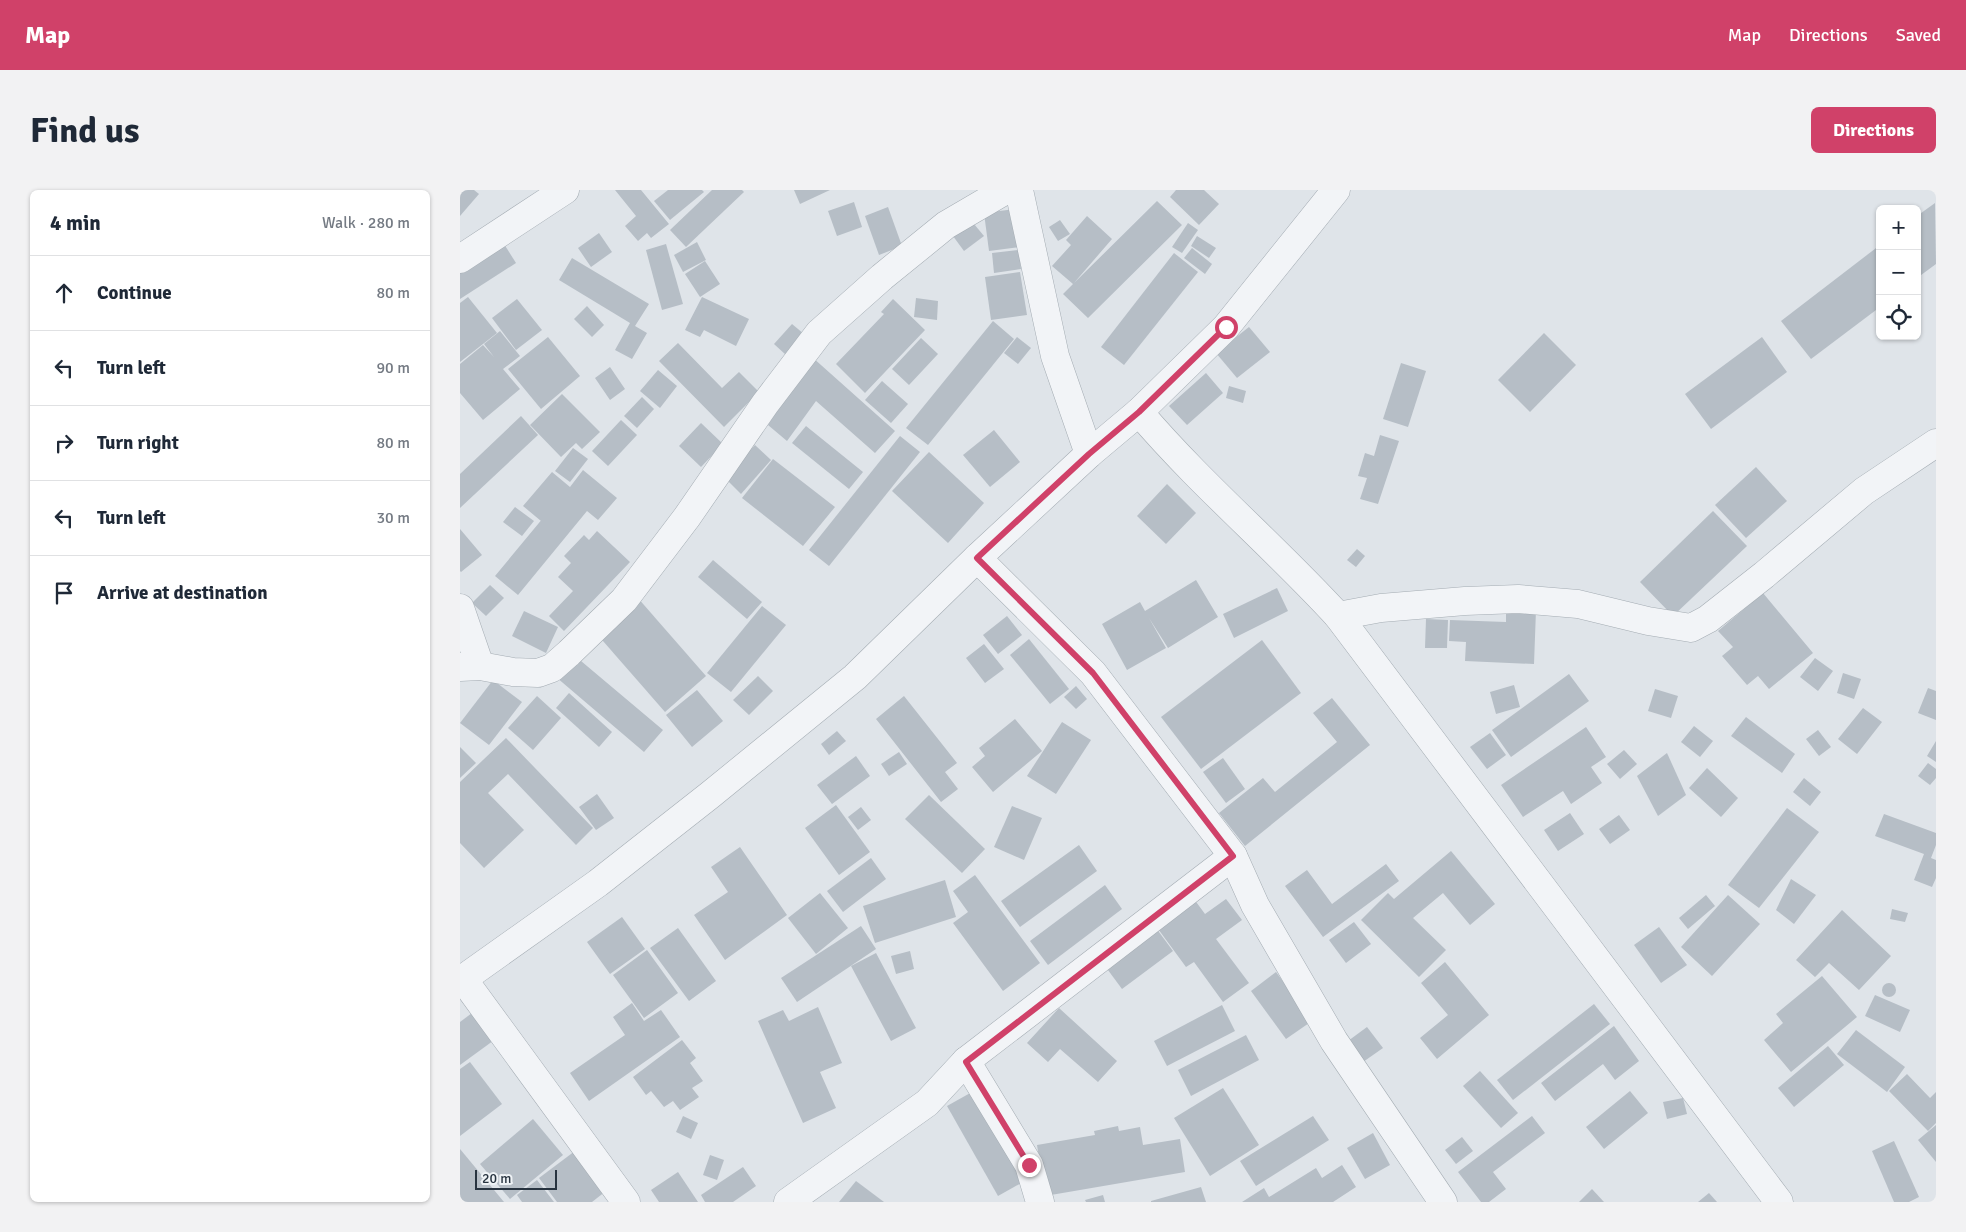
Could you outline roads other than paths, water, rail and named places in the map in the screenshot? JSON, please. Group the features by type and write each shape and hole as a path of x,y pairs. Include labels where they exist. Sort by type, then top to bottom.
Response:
{"street":[{"path":"460,258 565,190"},
{"path":"460,608 470,667 538,673 552,668 624,600 687,517 765,404 819,333 882,277 946,225 1006,190"},
{"path":"1019,190 1054,356 1089,454"},
{"path":"626,1202 462,980 605,877 710,795 855,677 977,558 1089,454 1139,412 1226,327 1336,190"},
{"path":"1139,412 1171,450 1304,578 1338,616 1779,1202"},
{"path":"1338,616 1381,608 1518,599 1578,604 1648,621 1691,628 1708,619 1764,575 1864,491 1936,443"},
{"path":"977,558 1093,673 1233,856 1255,905 1334,1041 1444,1202"},
{"path":"788,1202 927,1103 966,1062 1233,856"},
{"path":"966,1062 1029,1165 1040,1202"}]}
